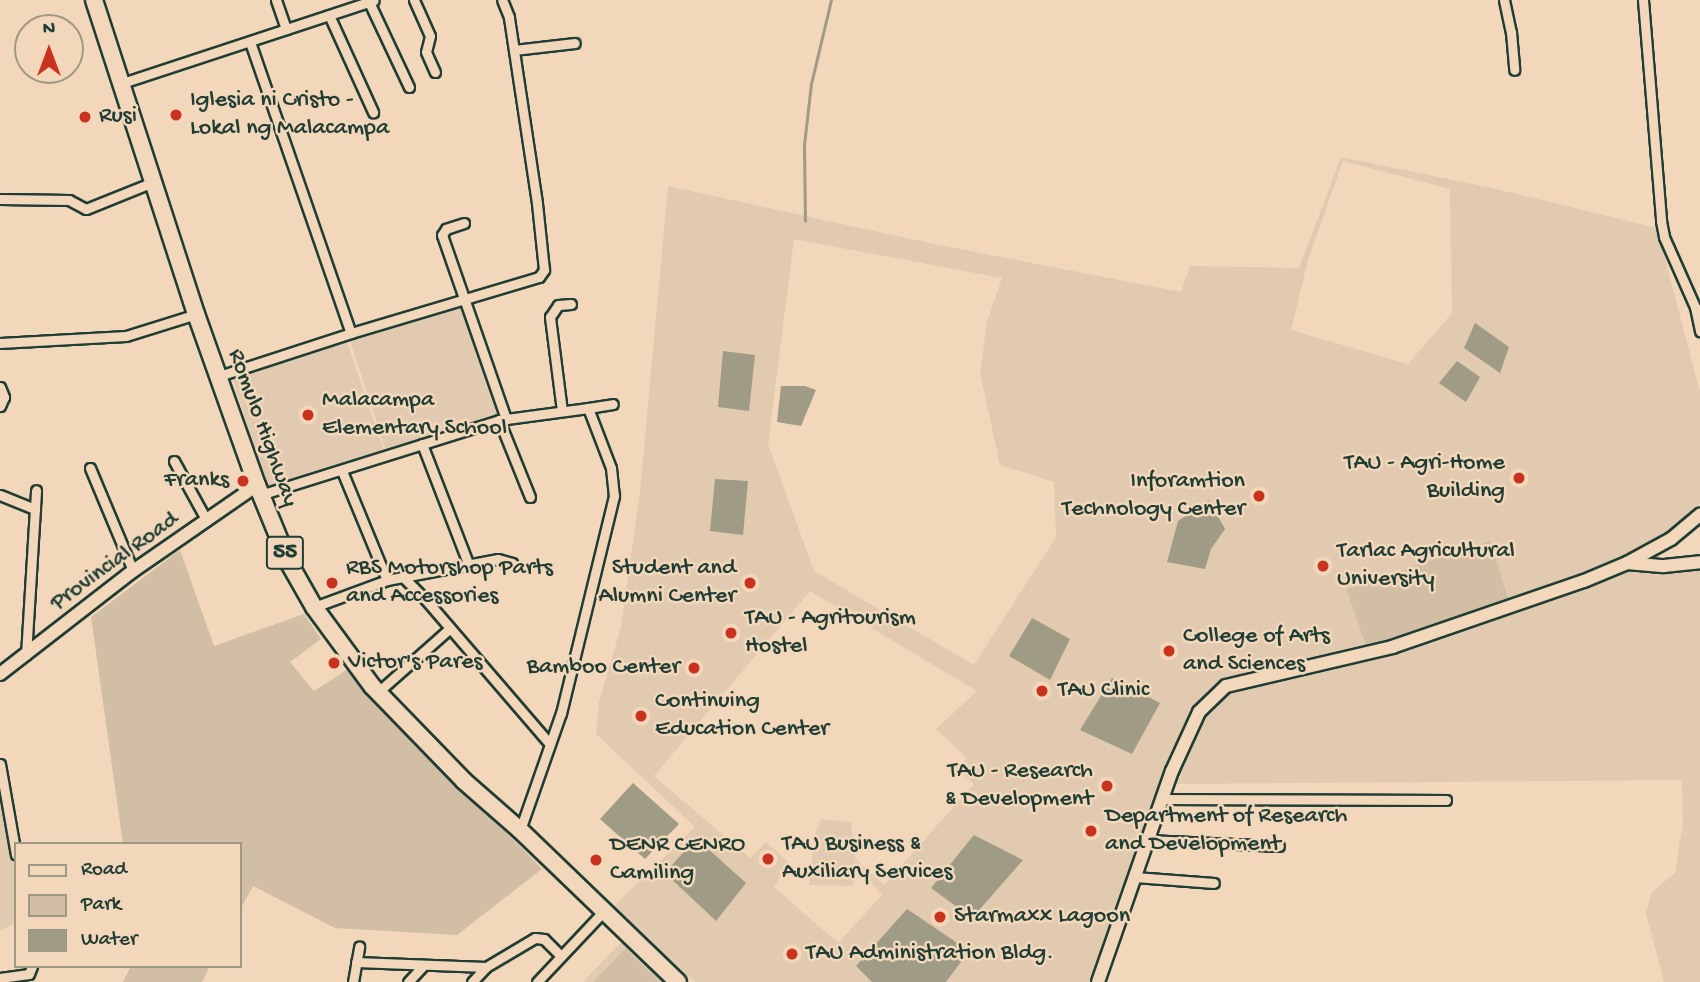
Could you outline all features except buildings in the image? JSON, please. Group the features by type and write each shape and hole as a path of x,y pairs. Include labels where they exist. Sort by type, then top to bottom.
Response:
{"highway":[{"name":"Romulo Highway","path":"94,0 196,314 258,490 289,563 314,607 378,692 464,781 520,830 678,982"}],"street":[{"path":"276,0 286,29"},
{"path":"414,0 430,36 426,52 435,72"},
{"path":"219,376 539,277 544,270 509,17 502,0"},
{"path":"1504,0 1514,70"},
{"path":"1643,0 1664,237 1695,307 1700,331"},
{"path":"120,84 372,1 409,87"},
{"path":"329,15 373,112"},
{"path":"250,42 351,333"},
{"path":"514,50 575,43"},
{"path":"0,199 69,200 86,209 153,182"},
{"path":"464,223 446,229 442,235 530,497"},
{"path":"562,411 550,317 558,305 571,304"},
{"path":"0,344 126,336 196,314"},
{"path":"0,387 4,397 0,407"},
{"path":"258,490 342,471 502,420 613,404"},
{"path":"520,830 548,742 561,713 614,496 611,468 588,408"},
{"path":"422,444 469,566"},
{"path":"174,461 207,521"},
{"path":"90,468 133,571"},
{"path":"342,471 387,580"},
{"name":"Provincial Road","path":"0,674 133,571 258,490"},
{"path":"26,655 36,491"},
{"path":"0,495 35,509"},
{"path":"1098,982 1162,799 1199,712 1226,686 1392,647 1627,564 1671,540 1700,515"},
{"path":"314,607 387,580 502,559 512,563"},
{"path":"1627,564 1664,566 1700,562"},
{"path":"403,577 548,742"},
{"path":"378,692 450,628"},
{"path":"0,764 14,844"},
{"path":"1162,799 1446,800"},
{"path":"1147,840 1279,846"},
{"path":"1135,877 1214,883"},
{"path":"537,982 604,911"},
{"path":"472,982 486,967 536,938 544,939 561,956"},
{"path":"353,982 359,947"},
{"path":"356,962 486,967"},
{"path":"408,982 424,965"},
{"path":"0,978 29,974 32,968"}],"shaded area":[{"name":"Tarlac Agricultural University","path":"1341,157 1492,188 1657,228 1700,392 1700,504 1670,531 1623,560 1509,603 1359,652 1219,684 1207,691 1190,714 1163,784 1096,982 695,982 614,906 695,827 596,734 599,702 621,627 640,492 668,186 929,243 1181,292 1190,266 1299,268","holes":["1343,161 1450,189 1452,313 1408,364 1291,330 1308,260","794,239 1002,278 987,322 980,372 1000,465 1054,482 1056,537 974,665 814,571 768,444","810,591 977,691 936,729 967,758 958,770 974,784 884,885 855,858 851,822 821,819 815,834 809,885 853,886 855,865 882,895 838,943 774,887 788,862 766,842 750,858 654,776"]},
{"path":"460,304 500,418 387,453 349,337"},
{"name":"Malacampa Elementary School","path":"346,339 385,454 267,491 232,376"},
{"name":"Tarlac Agricultural University","path":"1700,564 1700,982 1664,982 1646,913 1652,892 1675,873 1683,822 1682,780 1170,784 1198,724 1213,705 1232,691 1628,566"},
{"path":"0,777 14,861 14,923 0,931"},
{"path":"623,940 668,982 583,982"}],"green space":[{"path":"1490,541 1509,602 1367,648 1346,589"},
{"path":"180,550 214,646 304,614 321,639 290,662 314,691 348,669 542,869 457,935 335,928 253,886 242,906 242,842 123,842 91,617"},
{"path":"626,949 660,982 593,982"},
{"path":"130,968 209,968 202,982 123,982"}],"water":[{"path":"1475,323 1509,347 1500,373 1464,348"},
{"path":"723,351 755,355 749,411 718,407"},
{"path":"1457,361 1480,377 1466,402 1439,383"},
{"path":"781,386 805,386 816,390 801,426 777,422"},
{"path":"715,479 748,481 743,535 710,531"},
{"path":"1209,500 1225,529 1211,549 1205,569 1167,562 1178,521"},
{"path":"1032,618 1070,639 1050,680 1009,656"},
{"path":"1112,678 1160,703 1132,754 1080,730"},
{"path":"633,783 679,824 645,859 600,819"},
{"path":"974,835 1023,860 972,918 931,888"},
{"path":"696,838 746,883 716,921 665,873"},
{"path":"907,909 969,951 946,982 872,982 856,966"}],"waterway":[{"path":"805,221 804,145 811,84 831,0"}],"place":[{"name":"Iglesia ni Cristo - Lokal ng Malacampa","path":"176,115"},
{"name":"Rusi","path":"85,117"},
{"name":"Malacampa Elementary School","path":"308,415"},
{"name":"TAU - Agri-Home Building","path":"1519,478"},
{"name":"Franks","path":"243,481"},
{"name":"Inforamtion Technology Center","path":"1259,496"},
{"name":"Tarlac Agricultural University","path":"1323,566"},
{"name":"RBS Motorshop Parts and Accessories","path":"332,583"},
{"name":"Student and Alumni Center","path":"750,583"},
{"name":"TAU - Agritourism Hostel","path":"731,633"},
{"name":"College of Arts and Sciences","path":"1169,651"},
{"name":"Victor's Pares","path":"334,663"},
{"name":"Bamboo Center","path":"694,668"},
{"name":"TAU Clinic","path":"1042,691"},
{"name":"Continuing Education Center","path":"641,716"},
{"name":"TAU - Research & Development","path":"1107,786"},
{"name":"Department of Research and Development","path":"1091,831"},
{"name":"TAU Business & Auxiliary Services","path":"768,859"},
{"name":"DENR CENRO Camiling","path":"596,860"},
{"name":"Starmaxx Lagoon","path":"940,917"},
{"name":"TAU Administration Bldg.","path":"792,954"}]}
